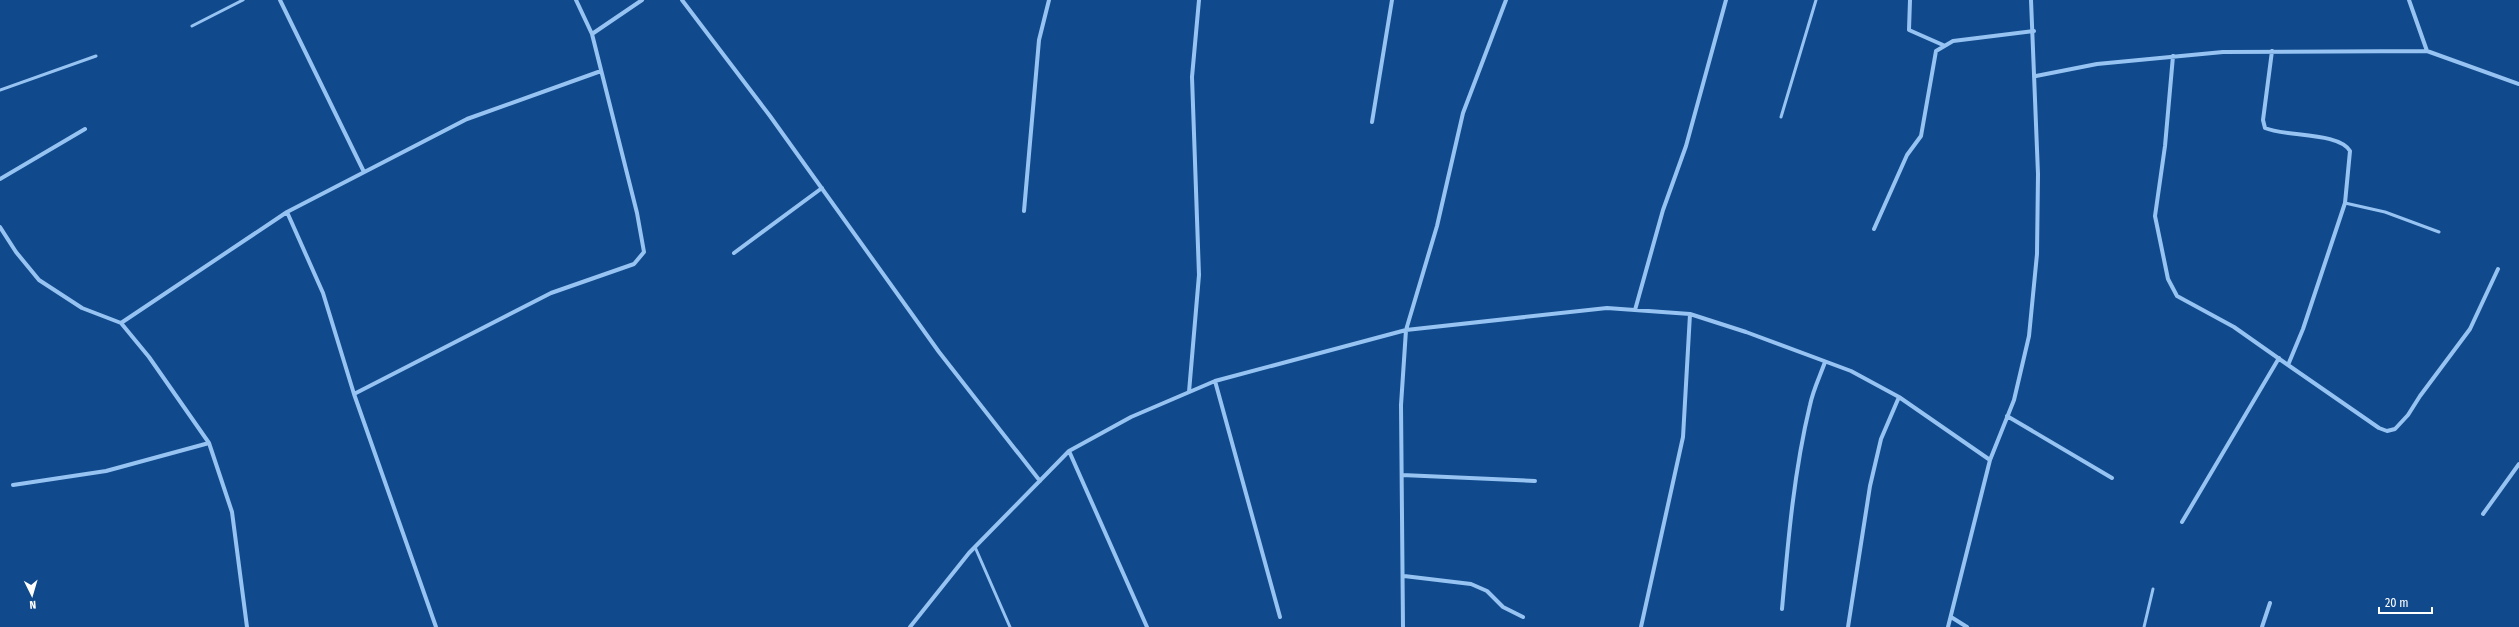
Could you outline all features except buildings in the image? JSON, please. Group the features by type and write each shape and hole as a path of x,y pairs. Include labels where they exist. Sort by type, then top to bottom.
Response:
{"street":[{"path":"280,0 364,172"},
{"path":"354,394 551,293 634,264 640,258 644,247 592,34 576,0"},
{"path":"592,34 642,0"},
{"path":"682,0 822,188 939,352 1040,481"},
{"path":"1024,211 1039,40 1049,0"},
{"path":"1189,392 1199,275 1192,77 1199,0"},
{"path":"1372,122 1392,0"},
{"path":"1403,627 1404,576 1401,405 1406,330 1437,226 1463,113 1506,0"},
{"path":"1636,310 1663,210 1693,124 1726,0"},
{"path":"1910,0 1909,30 1943,45"},
{"path":"1948,627 1990,460 2014,400 2029,336 2037,254 2036,76 2031,0"},
{"path":"2409,0 2427,51"},
{"path":"1874,229 1907,156 1921,136 1936,51 1943,45 1976,37 2034,32"},
{"path":"2036,76 2097,64 2173,56 2272,51 2427,51 2519,84"},
{"path":"2272,51 2263,120 2265,128 2335,140 2346,145 2350,151 2345,203 2303,329 2288,365"},
{"path":"2173,56 2165,146 2156,196 2155,216 2168,279 2177,296 2234,326 2379,428 2387,431 2395,430 2408,415 2420,396 2470,328 2498,269"},
{"path":"121,324 287,212 467,119 601,71"},
{"path":"0,179 84,129"},
{"path":"734,253 822,188"},
{"path":"287,212 323,294 354,394 436,627"},
{"path":"0,227 16,252 39,280 82,308 121,324 149,357 209,443 232,512 247,627"},
{"path":"910,627 975,547 1070,451 1131,417 1216,381 1406,330 1607,308 1690,314 1746,332 1852,371 1899,397 1990,460"},
{"path":"1641,627 1683,437 1690,314"},
{"path":"2182,522 2279,358"},
{"path":"1782,610 1788,536 1803,440 1810,404 1825,362"},
{"path":"1216,381 1280,617"},
{"path":"1848,627 1870,486 1881,438 1899,397"},
{"path":"2007,416 2112,478"},
{"path":"13,485 106,471 209,443"},
{"path":"1070,451 1146,627"},
{"path":"2483,514 2519,464"},
{"path":"1402,475 1535,481"},
{"path":"1404,576 1471,584 1487,591 1503,607 1523,617"},
{"path":"2262,627 2270,603"},
{"path":"1951,617 1967,627"}],"lane":[{"path":"192,26 243,0"},
{"path":"1781,117 1816,0"},
{"path":"0,90 96,56"},
{"path":"2345,203 2386,212 2440,232"},
{"path":"975,547 1010,627"},
{"path":"2144,627 2153,589"}]}
